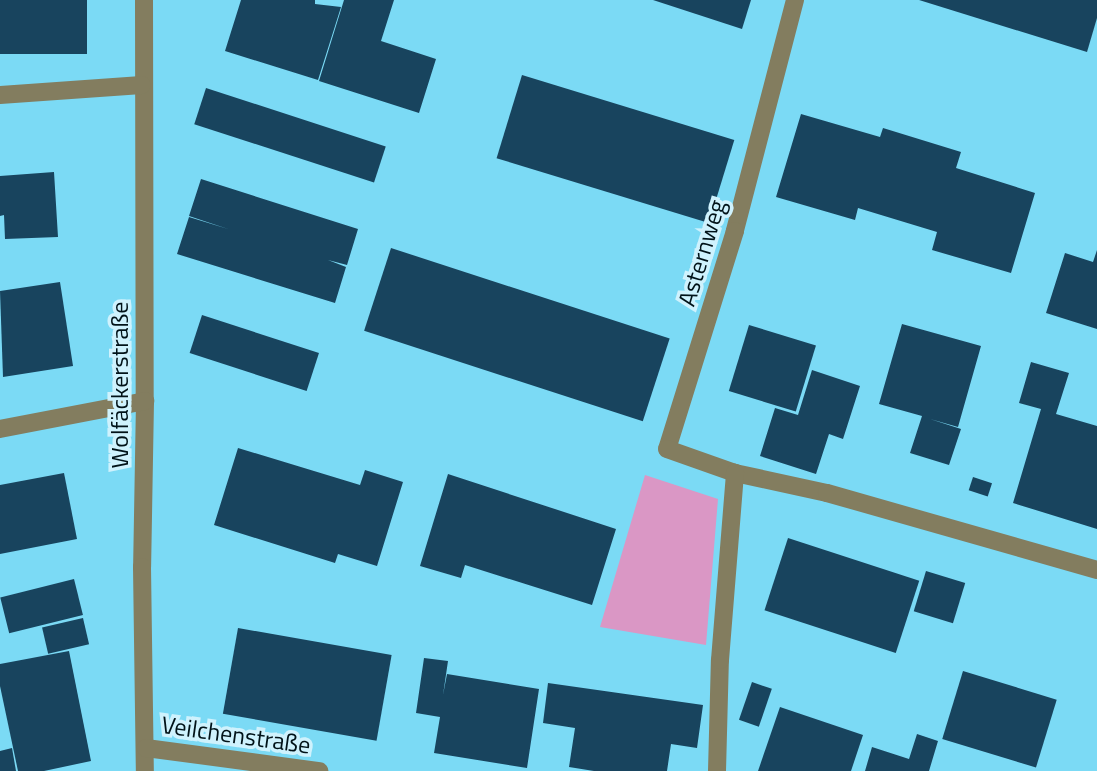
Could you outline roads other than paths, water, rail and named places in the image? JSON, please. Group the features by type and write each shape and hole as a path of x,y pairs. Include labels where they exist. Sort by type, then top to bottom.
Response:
{"street":[{"name":"Wolfäckerstraße","path":"144,0 142,85 145,401 142,566 145,771"},
{"name":"Asternweg","path":"795,0 735,231 667,449 735,473 827,493 1097,570"},
{"path":"0,95 142,85"},
{"path":"0,429 145,401"},
{"path":"717,771 720,660 735,473"},
{"name":"Veilchenstraße","path":"146,748 319,771"}]}
